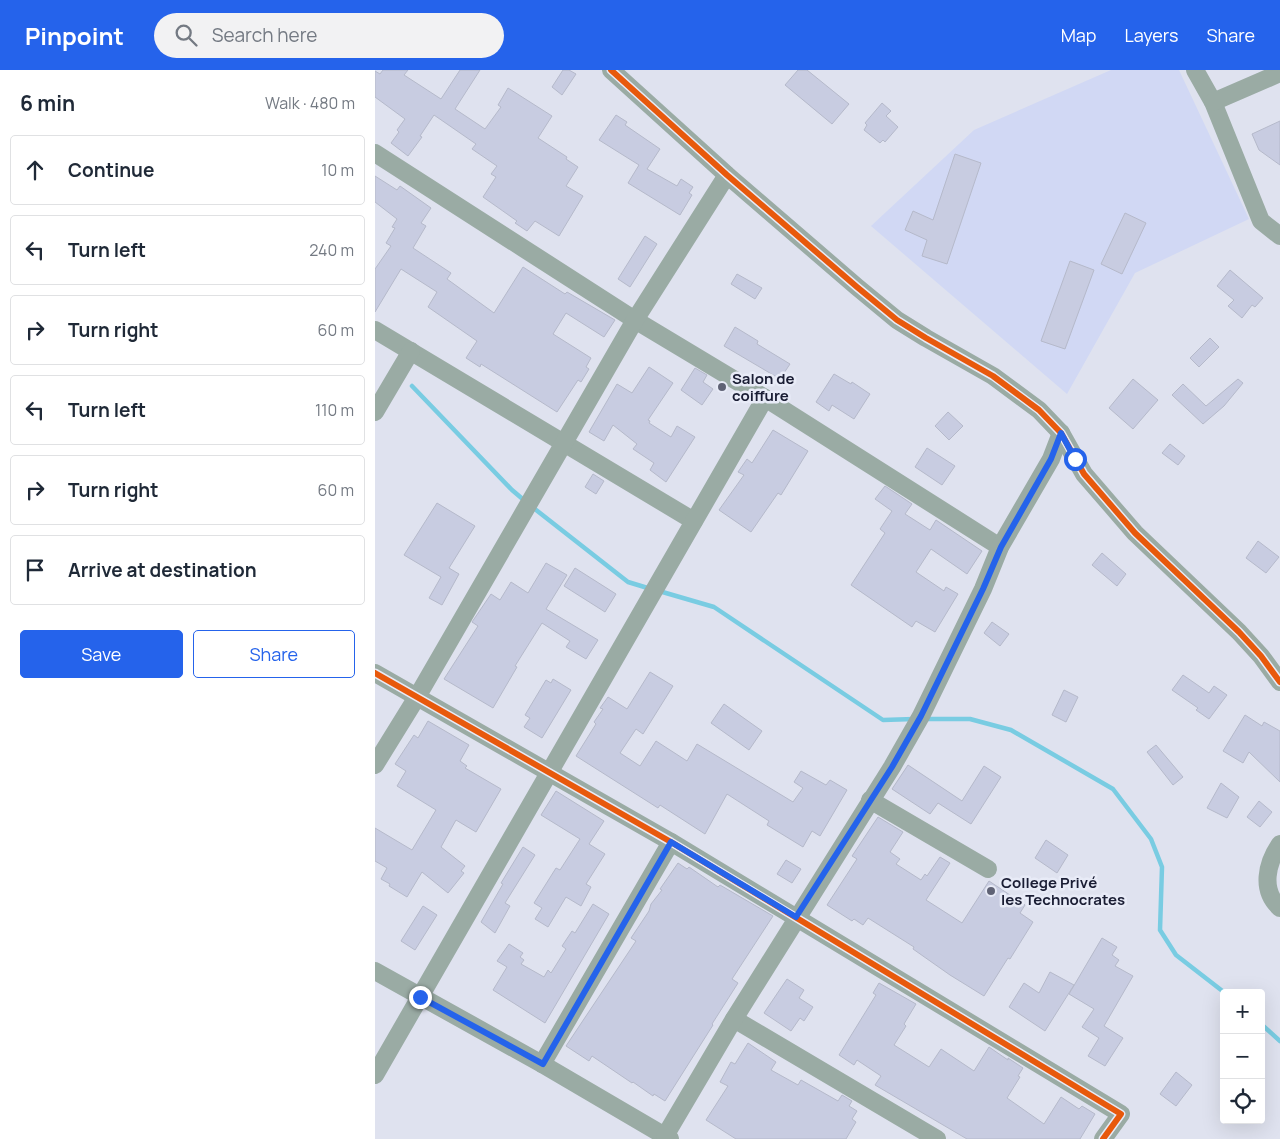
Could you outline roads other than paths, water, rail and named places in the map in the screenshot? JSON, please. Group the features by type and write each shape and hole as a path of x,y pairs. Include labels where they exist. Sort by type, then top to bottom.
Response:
{"street":[{"path":"611,70 727,175 897,320 993,376 1039,410 1061,433 1084,474 1135,533 1239,632 1261,656 1280,682"},
{"path":"1195,70 1213,102 1261,221 1280,236"},
{"path":"1213,102 1280,73"},
{"path":"375,153 635,320 765,398 1001,547"},
{"path":"375,765 417,698 635,320 727,175"},
{"path":"375,330 695,521"},
{"path":"375,412 411,351"},
{"path":"375,1075 765,398"},
{"path":"375,971 543,1064 668,1138 734,1019 921,716 983,589 1001,547 1051,459 1061,433"},
{"path":"375,673 671,842 1121,1114 1103,1139"},
{"path":"870,800 988,869"},
{"path":"543,1064 671,842"},
{"path":"1280,844 1267,874 1267,890 1280,908"},
{"path":"734,1019 937,1139"}],"waterway":[{"path":"412,386 512,490 525,501"},
{"path":"531,506 628,582 651,589"},
{"path":"659,591 714,607 883,720 914,719"},
{"path":"924,719 970,719 1011,730 1113,789 1151,839 1162,867 1160,930 1176,955 1220,989"},
{"path":"1265,1028 1280,1041"}],"place":[{"name":"Salon de coiffure","path":"722,387"},
{"name":"College Privé les Technocrates","path":"991,891"}]}
